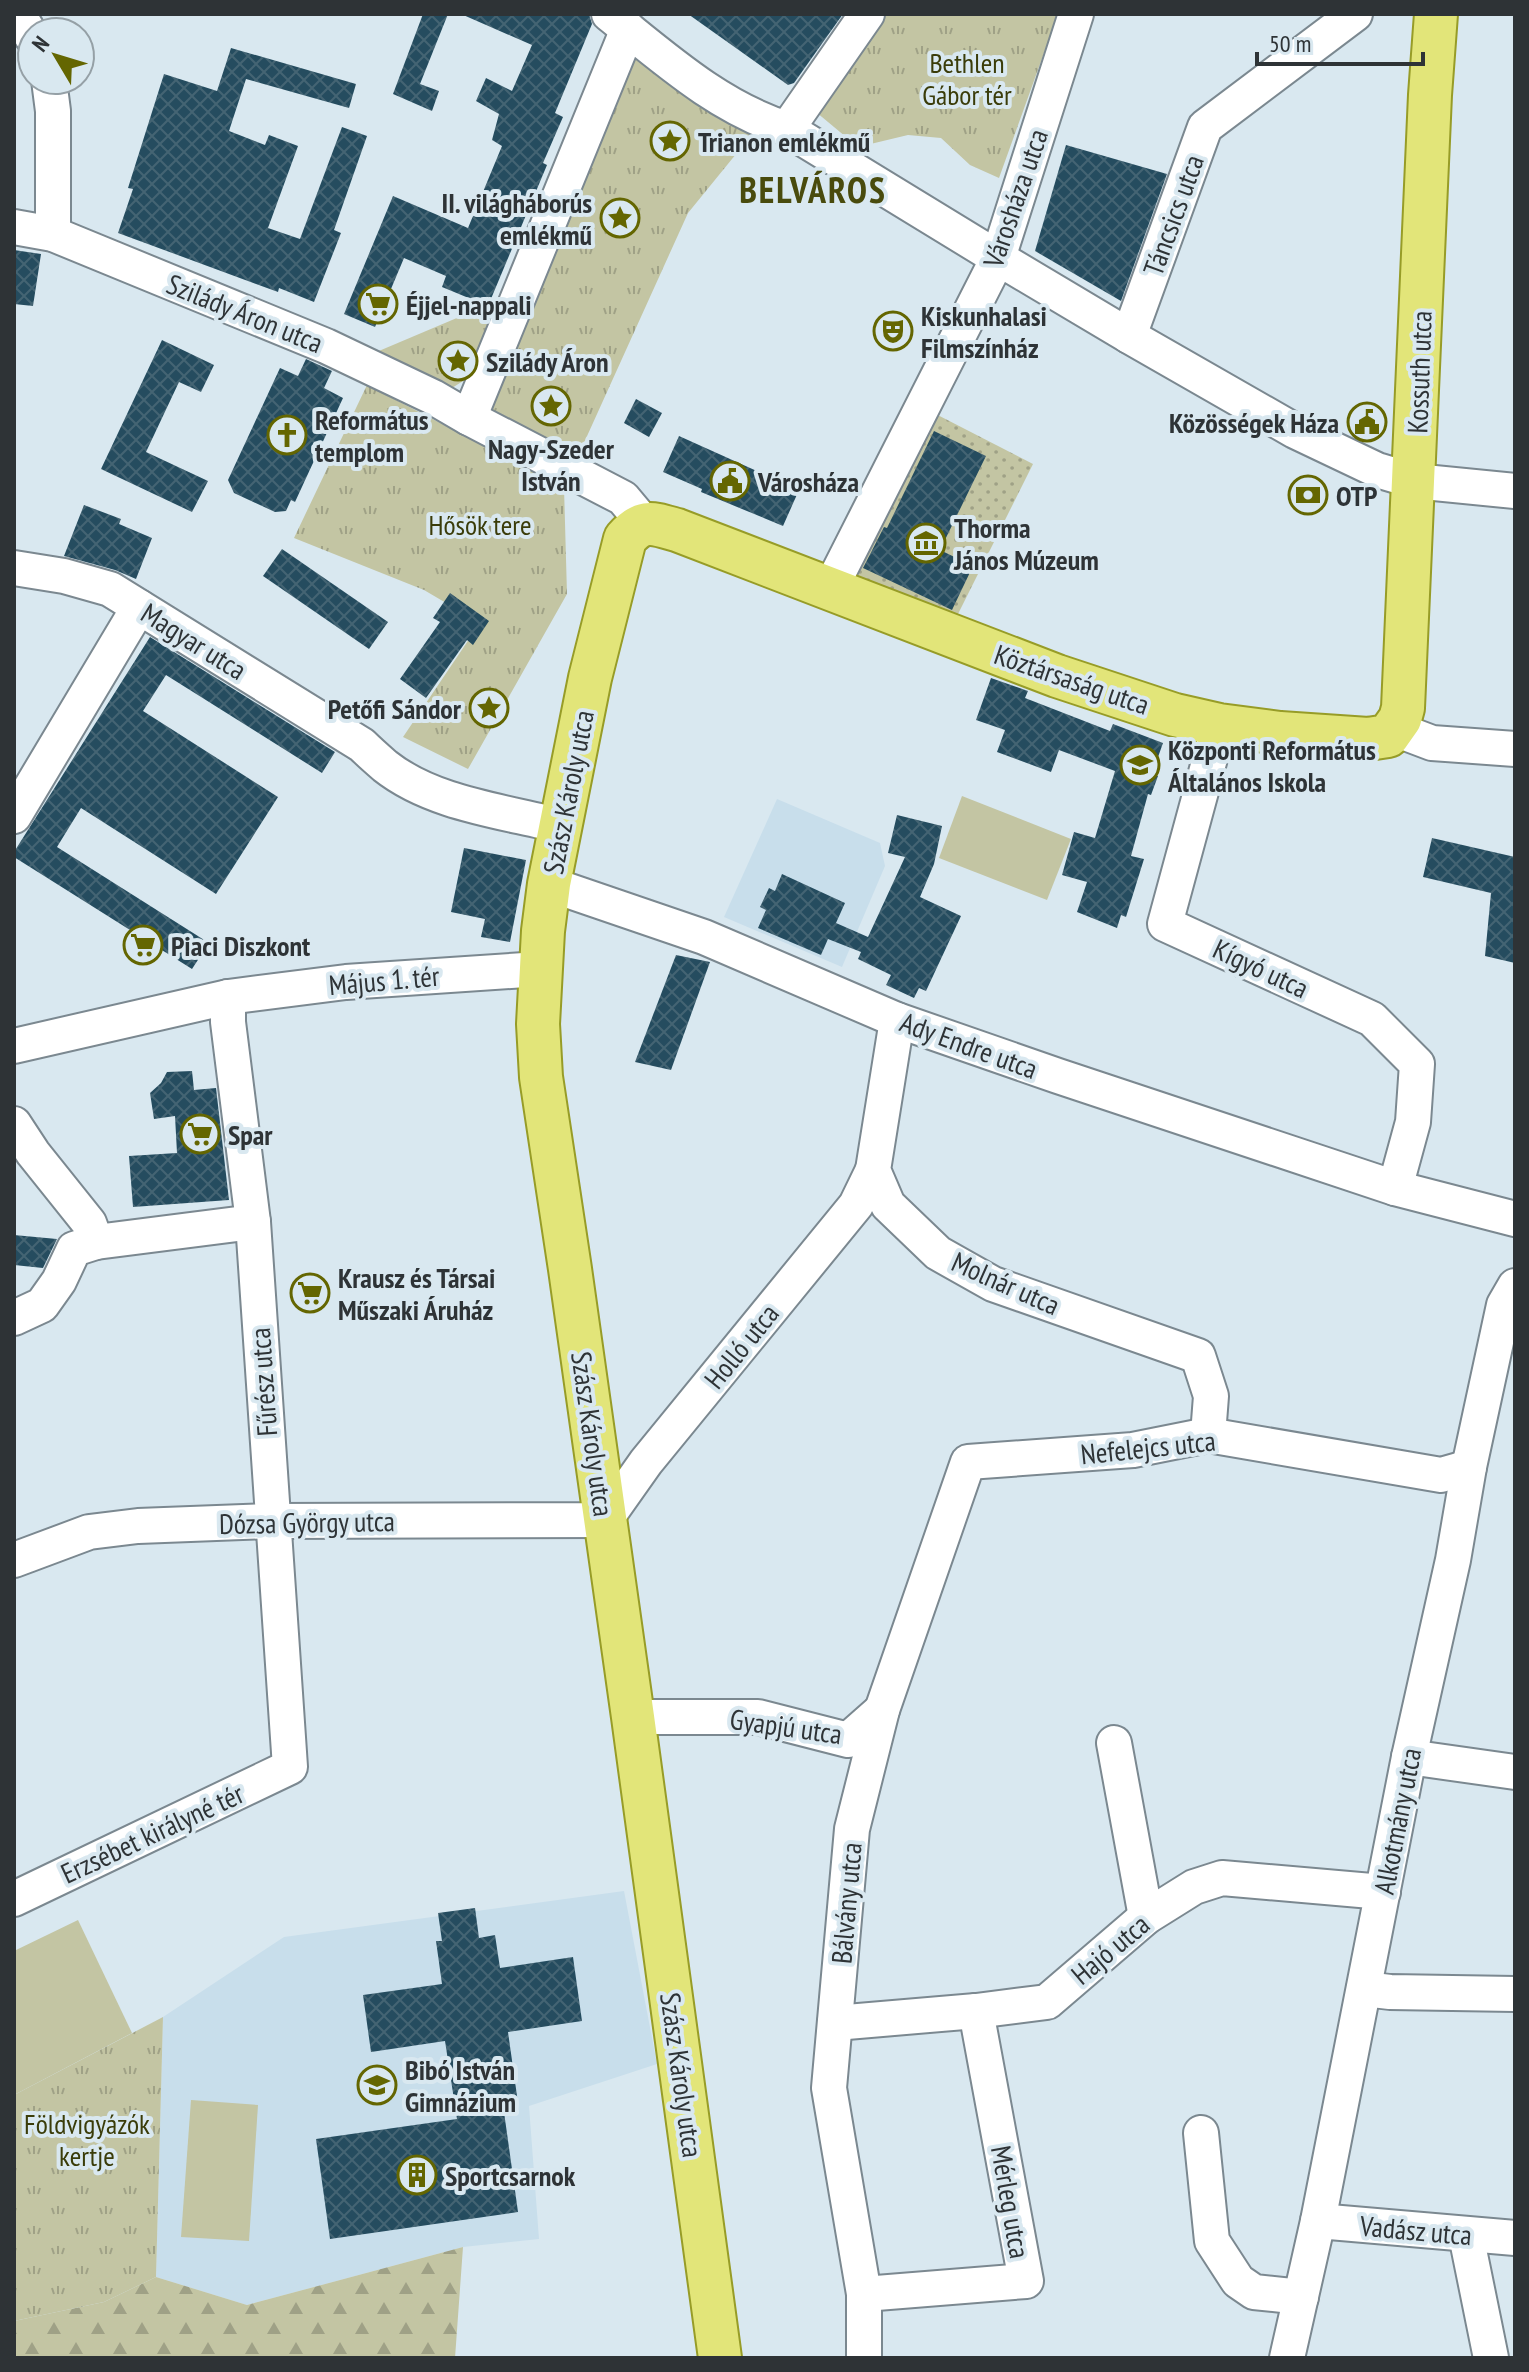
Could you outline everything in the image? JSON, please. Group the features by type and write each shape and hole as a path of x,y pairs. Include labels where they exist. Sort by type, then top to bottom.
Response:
{"main road":[{"name":"Kossuth utca","path":"1395,729 1403,708 1429,110 1436,14"},
{"name":"Köztársaság utca","path":"644,523 677,530 1057,676 1175,715 1219,725 1280,733 1368,739 1388,736 1395,729"},
{"name":"Szász Károly utca","path":"644,523 634,528 625,539 590,678 549,884 538,1024 541,1077 633,1717 720,2358"}],"street":[{"path":"787,129 867,14"},
{"name":"Városháza utca","path":"830,589 998,258 1076,14"},
{"name":"Táncsics utca","path":"1129,336 1205,127 1355,14"},
{"path":"644,523 623,498 469,418 618,22 710,92 762,121 787,129 1129,336 1295,431 1377,470 1414,481 1515,491"},
{"path":"51,96 53,234"},
{"name":"Szilády Áron utca","path":"14,227 53,234 326,346 433,397 469,418"},
{"name":"Magyar utca","path":"14,568 64,576 110,589 362,745 386,767 415,784 461,801 561,826"},
{"path":"14,816 139,607"},
{"name":"Kígyó utca","path":"1219,725 1165,924 1372,1019 1417,1064 1413,1122 1395,1188"},
{"path":"1395,729 1432,743 1515,749"},
{"name":"Ady Endre utca","path":"549,884 704,937 897,1020 1395,1188 1514,1221"},
{"name":"Május 1. tér","path":"14,1046 228,997 346,982 540,969"},
{"name":"Fűrész utca","path":"228,997 228,1022 253,1222 290,1767"},
{"path":"873,1170 897,1020"},
{"path":"14,1124 89,1223 96,1242"},
{"name":"Holló utca","path":"605,1520 646,1462 856,1205 873,1170"},
{"name":"Molnár utca","path":"873,1170 888,1205 938,1253 993,1284 1198,1356 1211,1396 1208,1435"},
{"path":"14,1318 42,1305 59,1281 74,1249 96,1242 253,1222"},
{"name":"Alkotmány utca","path":"1287,2358 1318,2221 1409,1757 1453,1560 1469,1467 1504,1305 1515,1286"},
{"name":"Nefelejcs utca","path":"968,1462 1133,1450 1208,1435 1441,1475 1469,1467"},
{"name":"Bálvány utca","path":"864,2358 864,2294 829,2088 852,1829 882,1710 968,1462"},
{"name":"Dózsa György utca","path":"14,1560 89,1532 138,1526 272,1521 605,1520"},
{"name":"Gyapjú utca","path":"633,1717 758,1717 848,1740 882,1710"},
{"path":"1114,1743 1146,1917"},
{"path":"1409,1757 1515,1772"},
{"name":"Erzsébet királyné tér","path":"14,1899 290,1767"},
{"name":"Hajó utca","path":"835,2023 1047,2002 1146,1917 1194,1887 1222,1878 1383,1892"},
{"path":"1364,1989 1515,1994"},
{"name":"Mérleg utca","path":"864,2294 1026,2281 976,2011"},
{"path":"1201,2133 1212,2241 1238,2281 1254,2292 1301,2297"},
{"name":"Vadász utca","path":"1318,2221 1515,2238"},
{"path":"1466,2235 1491,2358"}],"shaded area":[{"path":"777,799 880,843 885,866 842,967 724,917"},
{"name":"Bibó István Gimnázium","path":"624,1891 657,2064 529,2106 539,2239 463,2247 247,2305 156,2277 163,2017 284,1937"}],"green space":[{"name":"Bethlen Gábor tér","path":"877,14 1058,14 999,178 970,165 941,138 908,135 858,147 810,107"},
{"name":"Hősök tere","path":"631,43 754,132 688,213 564,487 567,594 468,769 403,737 480,623 424,590 294,538 367,385 471,439"},
{"path":"471,312 493,316 463,381 452,388 367,356"},
{"path":"926,409 1033,464 954,622 843,578"},
{"path":"962,796 1071,839 1047,900 939,858"},
{"path":"78,1920 132,2033 14,2095 14,1951"},
{"name":"Földvigyázók kertje","path":"163,2017 156,2277 104,2302 14,2321 14,2095"},
{"path":"191,2100 258,2105 249,2241 181,2237"},
{"path":"463,2247 455,2358 14,2358 14,2321 104,2302 156,2277 247,2305"}],"building":[{"path":"423,14 448,14 420,84 439,91 432,111 393,94"},
{"path":"461,14 589,14 592,24 555,113 563,117 543,163 547,165 488,306 442,287 446,276 404,258 375,327 344,314 393,196 468,228 502,146 492,140 499,114 476,101 486,78 512,91 532,45"},
{"path":"688,14 843,14 794,83 788,85"},
{"path":"231,48 356,84 349,108 246,79 229,131 265,145 269,135 298,146 268,228 300,239 342,127 367,136 334,230 341,233 314,302 279,288 278,292 118,233 133,189 128,188 164,74 217,91"},
{"path":"1066,145 1167,174 1121,301 1035,251"},
{"path":"14,250 41,254 33,306 14,304"},
{"path":"162,340 214,365 201,392 179,382 146,452 208,481 192,512 101,469"},
{"name":"Református templom","path":"306,359 332,371 324,388 343,398 295,502 291,500 286,511 275,512 234,493 228,480 280,368 298,376"},
{"path":"636,399 662,413 649,437 624,423"},
{"path":"934,431 986,456 940,550 973,566 952,610 863,568 884,527 887,528"},
{"name":"Városháza","path":"679,436 799,490 783,526 701,492 702,489 663,472"},
{"path":"84,505 121,519 119,524 152,538 136,579 64,556"},
{"path":"282,549 388,622 369,649 263,576"},
{"path":"450,593 489,621 473,645 467,640 426,698 400,679 440,622 433,618"},
{"path":"150,637 335,752 322,773 166,675 143,711 278,797 216,894 81,808 57,847 209,943 192,969 14,857 14,852"},
{"path":"991,678 1028,691 1025,698 1110,731 1113,724 1163,743 1152,774 1158,776 1151,795 1148,794 1131,856 1144,859 1126,917 1121,915 1117,928 1077,912 1087,882 1062,875 1074,832 1095,838 1115,771 1059,750 1051,772 997,752 1005,730 976,720"},
{"path":"897,815 942,826 934,864 920,897 961,916 926,991 919,988 914,998 886,985 891,975 858,959 861,952 828,939 821,955 758,928 766,910 760,907 769,888 775,891 782,874 845,903 836,923 868,937 905,857 888,853"},
{"path":"1432,838 1515,857 1515,963 1485,956 1491,893 1423,877"},
{"path":"464,848 526,860 510,942 481,937 485,919 451,912"},
{"path":"676,955 710,962 671,1070 635,1062"},
{"name":"Spar","path":"192,1071 194,1090 216,1088 229,1200 133,1207 129,1156 177,1153 175,1116 154,1119 150,1093 167,1072"},
{"path":"14,1235 57,1239 43,1268 14,1265"},
{"path":"475,1908 479,1938 495,1935 500,1968 573,1957 582,2021 508,2032 519,2110 504,2112 518,2212 330,2239 316,2139 457,2119 445,2041 371,2052 363,1995 442,1984 436,1941 442,1941 438,1913"}],"place":[{"name":"Trianon emlékmű","path":"670,141"},
{"name":"II. világháborús emlékmű","path":"620,218"},
{"name":"Éjjel-nappali","path":"378,304"},
{"name":"Kiskunhalasi Filmszínház","path":"893,331"},
{"name":"Szilády Áron","path":"458,361"},
{"name":"Nagy-Szeder István","path":"551,406"},
{"name":"Közösségek Háza","path":"1367,422"},
{"name":"Református templom","path":"287,435"},
{"name":"Városháza","path":"730,481"},
{"name":"OTP","path":"1308,495"},
{"name":"Thorma János Múzeum","path":"926,543"},
{"name":"Petőfi Sándor","path":"489,708"},
{"name":"Központi Református Általános Iskola","path":"1140,765"},
{"name":"Piaci Diszkont","path":"143,945"},
{"name":"Spar","path":"200,1134"},
{"name":"Krausz és Társai Műszaki Áruház","path":"310,1293"},
{"name":"Bibó István Gimnázium","path":"377,2085"},
{"name":"Sportcsarnok","path":"417,2175"}],"district":[{"name":"BELVÁROS","path":"813,189"}]}
